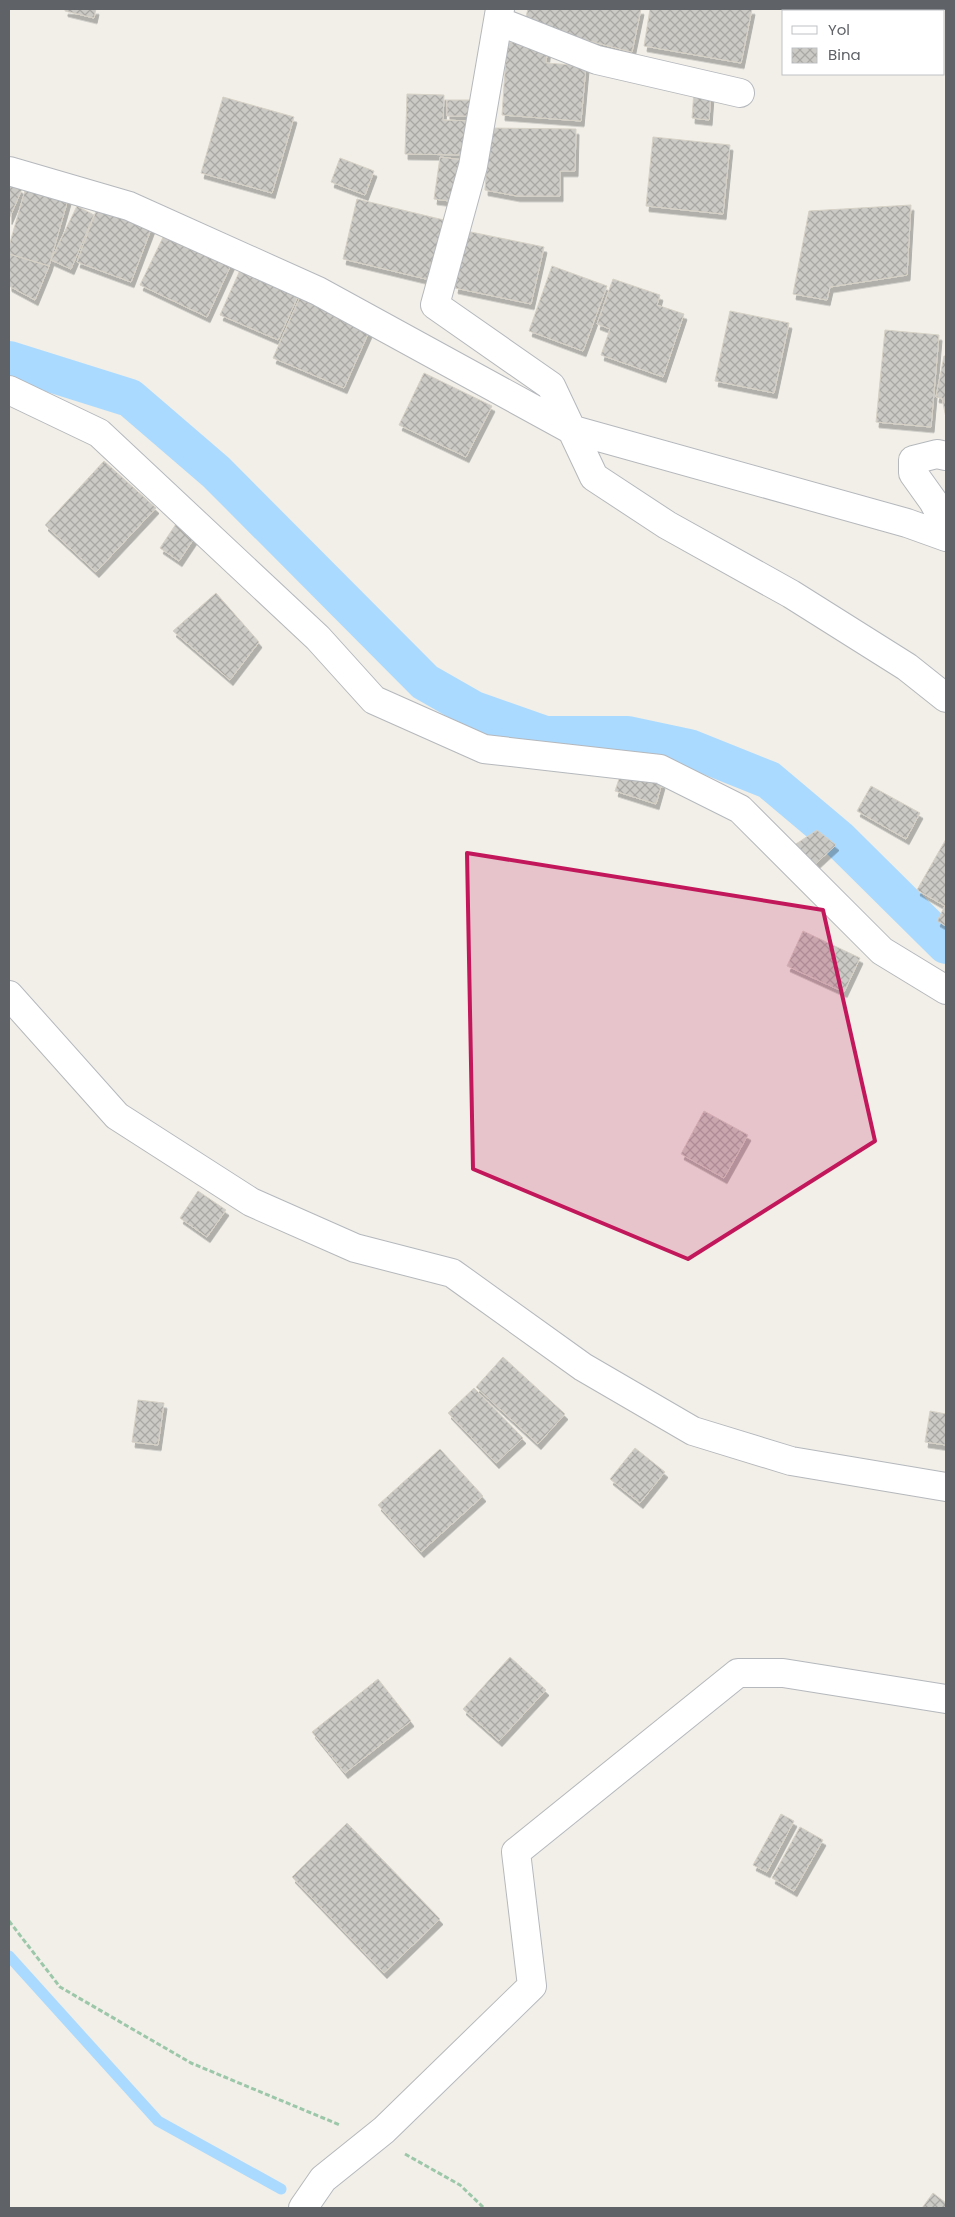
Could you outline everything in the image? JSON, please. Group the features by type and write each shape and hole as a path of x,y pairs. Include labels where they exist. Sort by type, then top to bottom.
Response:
{"street":[{"path":"740,93 597,60 499,15 473,166 435,306 551,386 594,477 667,526 800,599 907,667 946,698"},
{"path":"9,171 129,206 318,291 570,429 907,523 946,536"},
{"path":"9,390 99,433 318,638 374,700 484,748 660,769 740,809 882,951 946,990"},
{"path":"946,456 937,454 913,460 913,473 933,501 946,525"},
{"path":"9,995 117,1116 251,1202 355,1248 452,1273 583,1367 693,1431 791,1461 946,1487"},
{"path":"303,2208 322,2179 376,2138 532,1986 516,1852 738,1672 783,1673 946,1699"}],"path":[{"path":"9,1920 60,1988 191,2063 312,2115 376,2138 460,2185 484,2208"}],"highlighted area":[{"path":"467,853 823,910 875,1141 688,1259 473,1169"}],"building":[{"path":"65,9 96,9 94,18 65,11"},
{"path":"528,9 641,9 632,52 524,24"},
{"path":"650,9 752,9 741,63 644,46"},
{"path":"507,42 548,45 546,63 586,66 581,121 502,115"},
{"path":"694,91 711,93 709,120 692,118"},
{"path":"407,94 444,95 443,120 469,121 468,155 405,154"},
{"path":"223,97 294,117 272,193 201,173"},
{"path":"447,100 473,100 473,116 447,116"},
{"path":"489,128 576,129 575,171 560,171 560,196 517,196 485,190"},
{"path":"653,137 730,145 723,214 646,206"},
{"path":"440,157 463,160 457,202 434,199"},
{"path":"340,158 374,171 365,195 331,182"},
{"path":"9,184 22,189 9,219"},
{"path":"26,187 68,199 49,266 9,254 9,246"},
{"path":"357,199 448,221 434,281 343,259"},
{"path":"99,203 153,224 131,282 77,262"},
{"path":"911,205 907,275 830,287 827,300 793,294 809,211"},
{"path":"77,206 94,215 71,269 51,260"},
{"path":"169,225 235,256 207,317 140,285"},
{"path":"466,231 544,247 531,304 455,288"},
{"path":"9,254 49,266 35,300 9,286"},
{"path":"245,259 303,285 278,340 220,315"},
{"path":"552,266 607,286 583,351 529,331"},
{"path":"613,279 660,295 657,305 684,314 663,377 601,355 610,329 597,324"},
{"path":"301,295 372,325 344,388 273,358"},
{"path":"730,311 789,323 774,393 715,381"},
{"path":"885,330 939,335 931,427 876,422"},
{"path":"944,356 946,356 946,418 942,398 936,397"},
{"path":"424,373 492,406 466,457 399,425"},
{"path":"104,461 156,508 96,572 45,525"},
{"path":"176,524 195,537 179,561 160,548"},
{"path":"216,593 259,642 230,680 173,631"},
{"path":"622,770 662,783 656,804 615,791"},
{"path":"871,786 920,813 906,839 857,811"},
{"path":"817,830 836,845 812,867 793,846"},
{"path":"946,839 946,926 937,921 945,906 917,890"},
{"path":"803,931 860,958 844,992 787,966"},
{"path":"704,1111 748,1135 724,1178 681,1154"},
{"path":"198,1191 226,1210 207,1237 180,1218"},
{"path":"503,1357 565,1414 538,1444 476,1387"},
{"path":"474,1388 523,1438 496,1463 448,1413"},
{"path":"138,1400 164,1403 158,1445 132,1442"},
{"path":"930,1411 946,1414 946,1445 925,1442"},
{"path":"635,1448 665,1472 640,1503 610,1479"},
{"path":"440,1449 483,1496 421,1552 378,1505"},
{"path":"510,1657 546,1690 499,1741 463,1709"},
{"path":"378,1679 411,1721 345,1773 312,1732"},
{"path":"781,1814 794,1821 767,1872 753,1865"},
{"path":"347,1823 440,1919 384,1973 292,1877"},
{"path":"800,1827 823,1840 794,1891 772,1878"},
{"path":"933,2193 946,2203 946,2208 922,2208"}],"waterway":[{"path":"9,360 130,398 216,472 425,682 474,710 545,735 628,735 689,748 769,780 839,839 946,945"},
{"path":"9,1956 158,2121 281,2189"}]}
